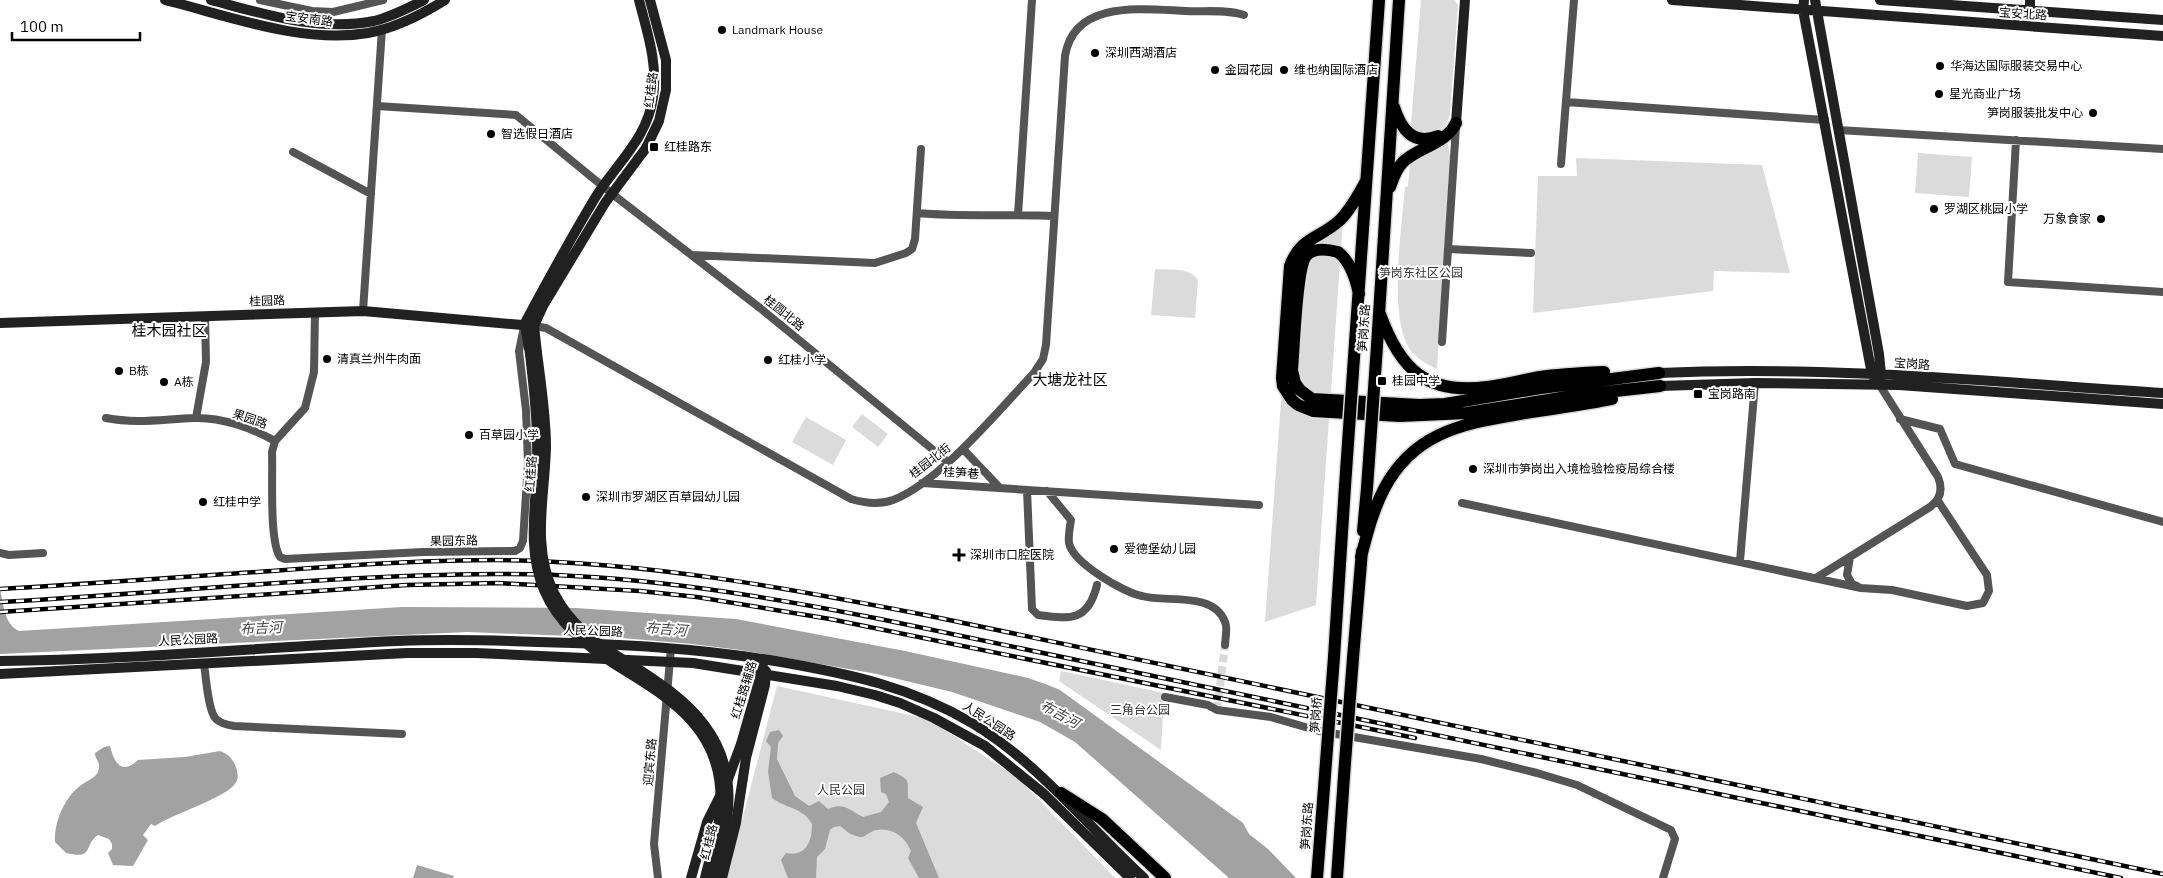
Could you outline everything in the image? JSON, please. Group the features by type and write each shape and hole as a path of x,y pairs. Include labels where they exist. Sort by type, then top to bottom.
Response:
{"main road":[{"name":"宝安南路","path":"165,0 309,34 352,35 382,29 413,18 445,0"},
{"name":"宝安南路","path":"211,0 294,21 327,24 374,21 424,0"},
{"name":"红桂路","path":"639,0 654,65 653,98 646,123 529,325 546,447 541,542 548,580 559,602 578,627 605,648 678,696 698,715 712,735 723,760 729,790 727,820 713,878"},
{"name":"红桂路","path":"607,189 646,148 659,121 664,105 667,82 666,60 650,0"},
{"path":"1369,0 1377,28"},
{"name":"笋岗东路","path":"1334,657 1344,486 1379,0"},
{"name":"笋岗东路","path":"1338,862 1367,488 1399,0"},
{"path":"1386,198 1400,166 1409,158 1447,136 1456,123 1465,0"},
{"name":"宝安北路","path":"1672,0 1804,5 1816,12 2163,36"},
{"path":"1815,0 1838,130 1877,378"},
{"name":"宝安北路","path":"1880,0 2163,20"},
{"path":"2030,0 2030,11"},
{"path":"1804,5 1877,378"},
{"path":"1392,100 1402,127 1410,136 1416,139 1434,138 1446,132 1456,123"},
{"path":"1366,181 1344,216 1322,233 1302,244 1297,250 1290,266 1282,378 1286,393 1298,405 1321,412 1432,416 1467,413 1579,395 1660,386"},
{"path":"1359,294 1350,266 1338,252 1317,250 1304,258 1300,278 1292,370 1295,383 1305,396 1322,401 1420,405 1444,404 1540,388 1659,373"},
{"name":"桂园路","path":"0,323 363,311 529,325"},
{"path":"1379,311 1394,348 1402,360 1414,371 1442,386 1475,388 1539,378 1622,371 1659,373"},
{"name":"红桂路","path":"534,353 537,433 533,548 539,576 551,605 572,631 598,653 675,703 689,717 703,736 717,768 721,801 718,826 705,878"},
{"name":"宝岗路","path":"1659,373 1766,370 1877,378 2163,404"},
{"name":"宝岗路","path":"1660,386 1877,378 2163,393"},
{"path":"1361,557 1370,526 1385,487 1403,461 1417,448 1453,428 1475,421 1610,399 1660,386"},
{"name":"人民公园路","path":"0,661 60,660 415,640 556,642 671,648 766,660 861,677 891,685 925,699 972,723 996,739 1061,793 1144,878"},
{"name":"人民公园路","path":"0,674 447,652 670,661 763,673 875,695 916,710 967,735 1002,758 1022,775 1130,878"},
{"name":"笋岗桥","path":"1325,775 1334,657"},
{"name":"红桂路辅路","path":"722,878 736,823 746,758 766,660"},
{"name":"红桂路辅路","path":"691,878 707,822 727,782 742,744 763,673"},
{"name":"笋岗东路","path":"1317,878 1325,775"},
{"path":"1061,793 1102,819 1165,878"},
{"path":"1337,878 1338,862"},
{"path":"1338,862 1341,878"}],"street":[{"path":"260,0 312,11 343,11 383,0"},
{"path":"1018,215 1032,0"},
{"path":"1562,164 1574,0"},
{"name":"桂园北街","path":"529,325 546,328 851,499 867,502 892,500 922,483 963,449 1034,373 1043,359 1046,345 1065,56 1071,33 1087,18 1106,9 1149,4 1244,15"},
{"path":"327,24 343,11"},
{"path":"363,311 382,29"},
{"path":"1566,102 1825,120"},
{"name":"桂圆北路","path":"377,106 516,115 848,379 948,462"},
{"path":"1442,342 1456,123"},
{"path":"1838,130 2163,149"},
{"path":"2016,140 2008,282 2163,292"},
{"path":"692,255 875,263 906,253 912,248 915,239 921,149"},
{"path":"293,152 371,194"},
{"path":"917,213 1002,217 1018,215 1054,216"},
{"path":"1448,249 1531,253"},
{"name":"果园路","path":"106,418 131,422 196,418 234,424 275,441 305,408 314,372 315,312"},
{"path":"196,418 206,362 205,316"},
{"name":"果园东路","path":"275,441 272,452 274,528 275,545 280,557 285,559 423,552 515,551 520,548 522,541 527,486 528,430 519,351 529,325"},
{"path":"1816,578 1938,501 1941,490 1938,477 1900,419 1877,378"},
{"path":"1740,561 1755,383"},
{"path":"1900,419 1940,429 1956,464 2163,522"},
{"path":"963,449 999,487"},
{"name":"桂笋巷","path":"922,483 1259,505"},
{"path":"1027,490 1032,609 1038,615 1070,618 1085,610 1093,600 1097,585"},
{"path":"1047,491 1071,520 1069,544 1078,557 1100,575 1142,596 1200,601 1217,610 1226,623 1225,645"},
{"path":"1462,503 1861,588 1892,590 1967,606 1983,603 1989,591 1987,575 1938,501"},
{"path":"0,553 9,555 43,553"},
{"path":"1850,557 1847,575 1852,584 1861,588"},
{"name":"迎宾东路","path":"658,878 654,844 671,648"},
{"path":"204,664 211,709 217,720 222,722 234,726 402,734"},
{"path":"1165,697 1208,705 1217,710 1271,717 1319,731 1481,759 1576,785 1671,830 1675,839 1663,878"}],"green space":[{"path":"1421,0 1455,0 1458,5 1450,115 1442,128 1424,134 1416,131 1411,124"},
{"name":"笋岗东社区公园","path":"1448,143 1450,157 1437,369 1415,355 1404,338 1398,297 1399,249 1405,187 1408,186 1410,163"},
{"path":"1918,153 1972,157 1969,197 1915,193"},
{"path":"1576,158 1762,165 1790,273 1714,271 1713,291 1533,313 1538,176 1577,176"},
{"path":"1343,220 1316,605 1265,622 1291,264"},
{"path":"1155,269 1185,271 1198,280 1195,318 1151,315"},
{"path":"862,414 888,434 878,447 852,427"},
{"path":"806,417 846,440 833,465 792,442"},
{"name":"三角台公园","path":"1061,671 1164,693 1161,750 1059,681"},
{"name":"人民公园","path":"777,686 928,719 1018,778 1115,878 727,878"}],"water":[{"name":"布吉河","path":"0,590 7,619 19,631 402,607 576,608 736,619 905,651 1028,678 1060,690 1243,823 1249,834 1268,849 1296,878 1229,878 1075,742 1040,722 952,692 877,674 740,650 692,644 622,638 467,632 0,654"},
{"path":"779,730 783,736 778,743 777,759 795,796 809,806 819,801 828,809 838,806 863,817 881,812 889,802 886,794 881,792 880,778 894,772 904,777 908,785 908,798 923,807 916,823 939,878 919,878 908,858 911,851 898,834 882,829 859,837 840,826 830,830 825,849 817,857 816,878 788,878 781,860 786,853 798,853 806,847 811,837 812,824 799,811 772,798 768,772 771,747 766,741 770,732"},
{"path":"110,746 116,762 123,767 132,765 138,760 185,757 220,751 228,755 237,769 236,783 209,801 155,826 151,824 143,835 148,840 133,866 113,865 108,853 112,849 112,844 109,839 98,835 85,853 75,855 66,853 55,842 56,827 61,811 74,791 97,774 99,766 95,753 104,747"},
{"path":"417,865 454,876 453,878 413,878"}],"tunnel":[{"path":"1217,710 1225,645"}],"railway":[{"path":"0,589 356,565 469,560 606,565 715,578 769,586 930,616 2163,874"},
{"path":"0,602 311,581 435,575 497,574 594,577 690,587 785,601 880,619 2121,878"},
{"path":"0,612 407,585 498,583 640,591 697,597 830,619 1415,738"}],"place":[{"name":"Landmark House","path":"722,30"},
{"name":"深圳西湖酒店","path":"1095,53"},
{"name":"华海达国际服装交易中心","path":"1940,66"},
{"name":"金园花园","path":"1215,70"},
{"name":"维也纳国际酒店","path":"1284,70"},
{"name":"星光商业广场","path":"1939,94"},
{"name":"笋岗服装批发中心","path":"2093,113"},
{"name":"智选假日酒店","path":"491,134"},
{"name":"红桂路东","path":"654,147"},
{"name":"罗湖区桃园小学","path":"1934,209"},
{"name":"万象食家","path":"2101,219"},
{"name":"清真兰州牛肉面","path":"327,359"},
{"name":"红桂小学","path":"768,360"},
{"name":"B栋","path":"119,371"},
{"name":"桂园中学","path":"1382,381"},
{"name":"A栋","path":"164,382"},
{"name":"宝岗路南","path":"1698,394"},
{"name":"百草园小学","path":"469,435"},
{"name":"深圳市笋岗出入境检验检疫局综合楼","path":"1473,469"},
{"name":"深圳市罗湖区百草园幼儿园","path":"586,497"},
{"name":"红桂中学","path":"203,502"},
{"name":"爱德堡幼儿园","path":"1114,549"},
{"name":"深圳市口腔医院","path":"959,555"}],"district":[{"name":"桂木园社区","path":"169,331"},
{"name":"大塘龙社区","path":"1070,380"}]}
